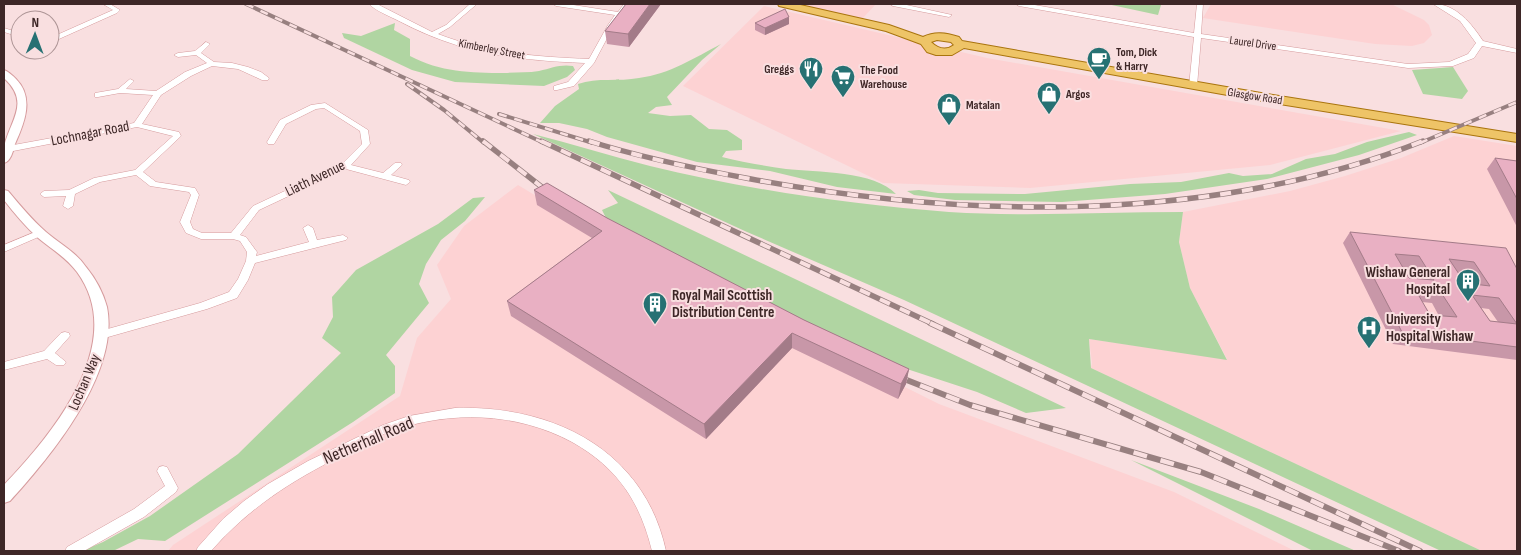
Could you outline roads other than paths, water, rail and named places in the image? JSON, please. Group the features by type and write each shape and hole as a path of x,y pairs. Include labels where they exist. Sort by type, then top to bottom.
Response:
{"main road":[{"path":"783,4 861,21 927,40 936,36 946,36 955,39 959,46"},
{"name":"Glasgow Road","path":"959,46 994,49 1193,86 1517,138"}],"street":[{"path":"60,37 117,10 106,4"},
{"name":"Kimberley Street","path":"372,4 432,34 460,44 489,51 552,59 591,61"},
{"path":"432,34 448,26 474,4"},
{"path":"556,4 619,14"},
{"path":"557,88 571,84 591,61 627,4"},
{"path":"893,4 949,15"},
{"name":"Laurel Drive","path":"1019,4 1196,35 1408,66 1450,64 1471,56 1480,44"},
{"path":"1193,86 1200,4"},
{"path":"1436,4 1458,16 1470,26 1480,44 1517,52"},
{"path":"178,55 197,53 206,44"},
{"path":"197,53 210,62 238,65 256,72 265,78"},
{"path":"137,125 158,92 210,62"},
{"path":"4,73 13,80 24,103 19,122 4,160"},
{"path":"120,91 130,81"},
{"path":"98,95 120,91 158,92"},
{"name":"Liath Avenue","path":"234,236 256,208 346,166 366,144 364,130 325,105 314,107 283,122 271,142"},
{"name":"Lochnagar Road","path":"8,149 137,125 153,127 177,136 138,172"},
{"path":"384,177 398,165"},
{"path":"346,166 406,182"},
{"path":"44,194 71,193 97,180 138,172 153,184 192,190 195,195 185,222 189,231 201,236 234,236 243,239 252,252 251,261 243,280 233,295 203,306 101,335"},
{"name":"Lochan Way","path":"4,192 40,233 77,262 96,293 101,312 101,335 92,370 65,424 30,469 4,496"},
{"path":"68,206 71,193"},
{"path":"308,228 314,244"},
{"path":"4,249 40,233"},
{"path":"251,261 343,238"},
{"path":"4,366 48,354 65,336"},
{"path":"48,354 60,362"},
{"name":"Netherhall Road","path":"203,551 236,515 285,480 327,457 385,428 428,415 481,412 510,414 546,424 586,444 624,474 648,515 659,551"},
{"path":"72,551 139,513 172,488 163,471"}],"railway":[{"path":"246,4 544,143"},
{"path":"407,84 444,110 484,143"},
{"path":"1420,143 1517,102"},
{"path":"499,114 593,143"},
{"path":"483,141 552,195"},
{"path":"541,141 933,324"},
{"path":"589,141 629,153 690,167 833,192 918,202 1004,206 1090,206 1176,200 1261,188 1343,168 1423,141"},
{"path":"930,323 1420,551"},
{"path":"894,375 970,405 1201,472 1399,551"}],"place":[{"name":"Tom, Dick & Harry","path":"1099,80"},
{"name":"Greggs","path":"811,90"},
{"name":"The Food Warehouse","path":"843,98"},
{"name":"Argos","path":"1049,115"},
{"name":"Matalan","path":"949,126"},
{"name":"Wishaw General Hospital","path":"1468,302"},
{"name":"Royal Mail Scottish Distribution Centre","path":"655,325"},
{"name":"University Hospital Wishaw","path":"1369,349"}]}
